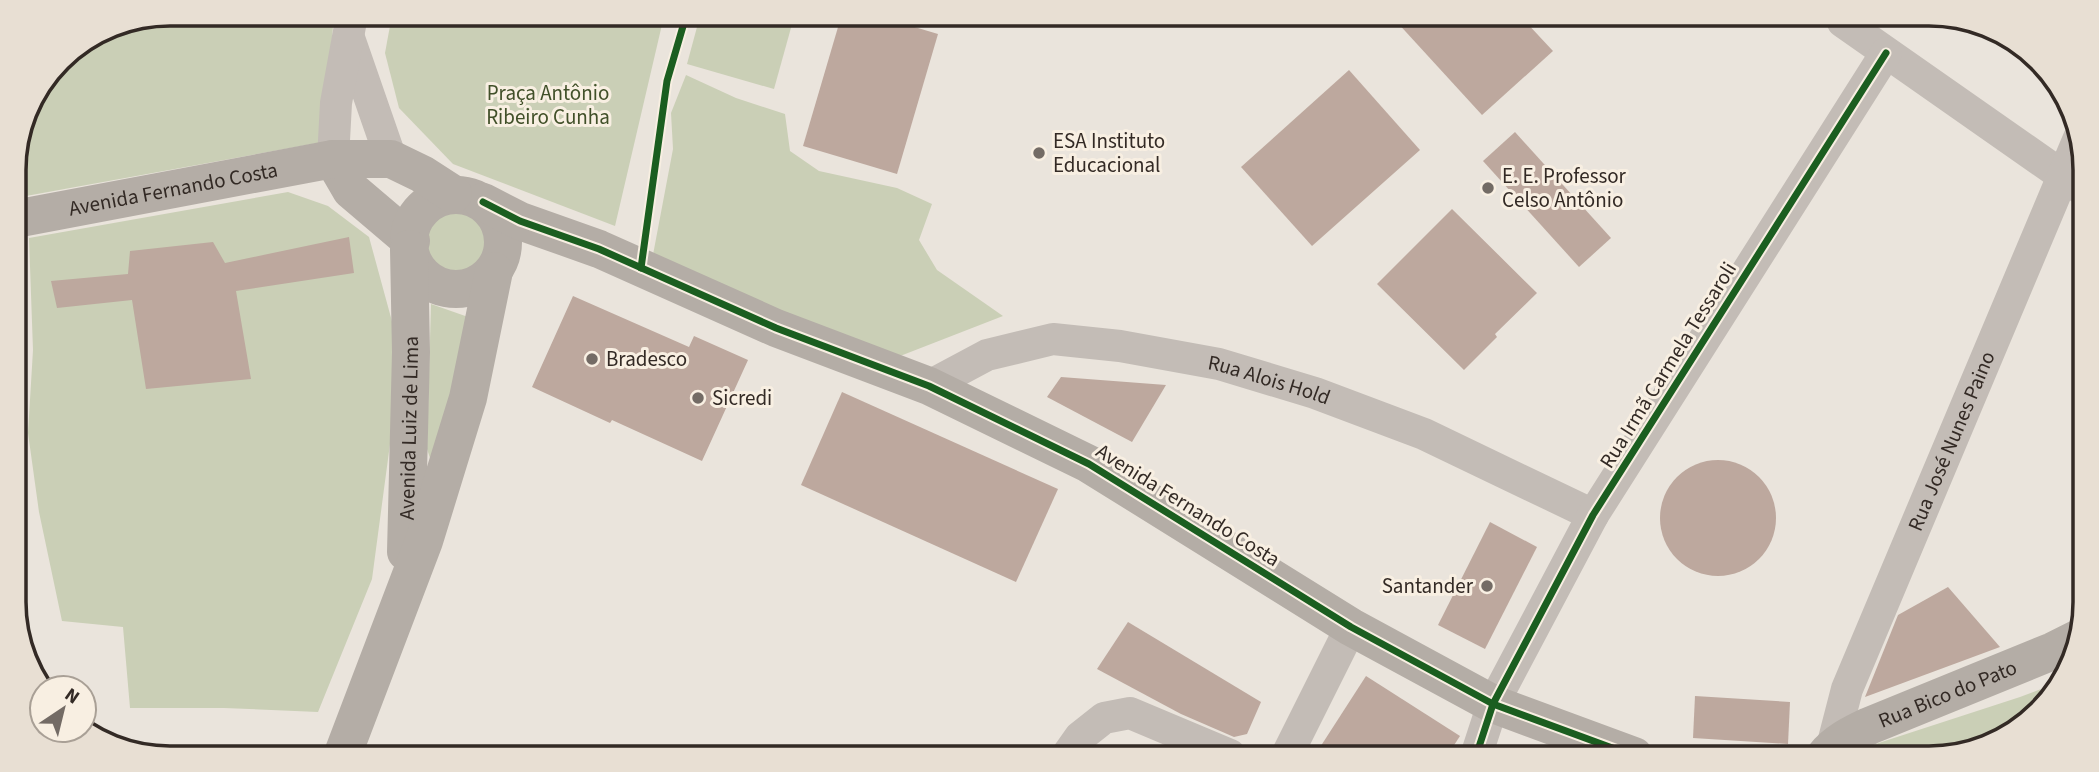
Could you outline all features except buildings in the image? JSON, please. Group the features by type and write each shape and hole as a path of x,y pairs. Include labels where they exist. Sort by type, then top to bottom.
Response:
{"street":[{"path":"1849,26 2073,182"},
{"path":"351,27 336,103 333,159 351,190 410,245"},
{"path":"351,27 391,159"},
{"name":"Rua Irmã Carmela Tessaroli","path":"1480,745 1493,704 1593,515 1886,53"},
{"name":"Avenida Fernando Costa","path":"27,217 333,159 391,159 520,221 599,250 776,328 929,386 1089,464 1351,627 1493,704 1605,745"},
{"name":"Rua José Nunes Paino","path":"1830,745 1847,689 2073,182"},
{"path":"438,198 468,198 494,213 501,227 501,257 494,271 469,288 438,286 424,277 414,264 410,245 415,218 425,206 438,198"},
{"name":"Avenida Luiz de Lima","path":"400,606 408,509 410,245"},
{"name":"Avenida Luiz de Lima","path":"346,746 424,541 468,398 494,271"},
{"name":"Rua Alois Hold","path":"929,386 987,355 1052,339 1120,345 1219,364 1315,393 1424,434 1593,515"},
{"path":"1292,745 1351,627"},
{"name":"Rua Bico do Pato","path":"1837,745 1850,735 2066,644"},
{"path":"1075,745 1080,737 1104,718 1130,713 1207,745"}],"green space":[{"path":"333,27 323,142 27,196 27,161 31,133 41,107 56,83 68,68 90,51 115,37 142,29"},
{"name":"Praça Antônio Ribeiro Cunha","path":"390,27 661,27 615,226 453,164 399,108 385,53"},
{"path":"697,27 791,27 774,89 687,64"},
{"path":"686,75 736,98 785,114 790,151 819,171 897,188 932,204 919,240 937,270 1003,316 895,358 652,260 673,149 671,113"},
{"path":"288,192 328,206 369,237 396,336 390,444 372,579 318,712 130,708 123,627 62,621 39,512 28,433 33,350 29,238"},
{"path":"460,201 491,222 495,229 496,243 491,258 482,271 471,278 449,281 435,276 424,266 420,255 418,228 423,215 433,207"},
{"path":"431,304 471,318 433,467 427,449"},
{"path":"2044,688 2016,716 1984,735 1966,741 1938,745 1872,745"}],"cycle path":[{"path":"641,268 667,81 683,27"},
{"path":"1480,745 1493,704 1593,515 1886,53"},
{"path":"483,202 520,221 599,249 776,328 929,386 1089,464 1351,627 1493,704 1605,745"}],"place":[{"name":"ESA Instituto Educacional","path":"1039,153"},
{"name":"E. E. Professor Celso Antônio","path":"1488,188"},
{"name":"Bradesco","path":"592,359"},
{"name":"Sicredi","path":"698,398"},
{"name":"Santander","path":"1487,586"}]}
